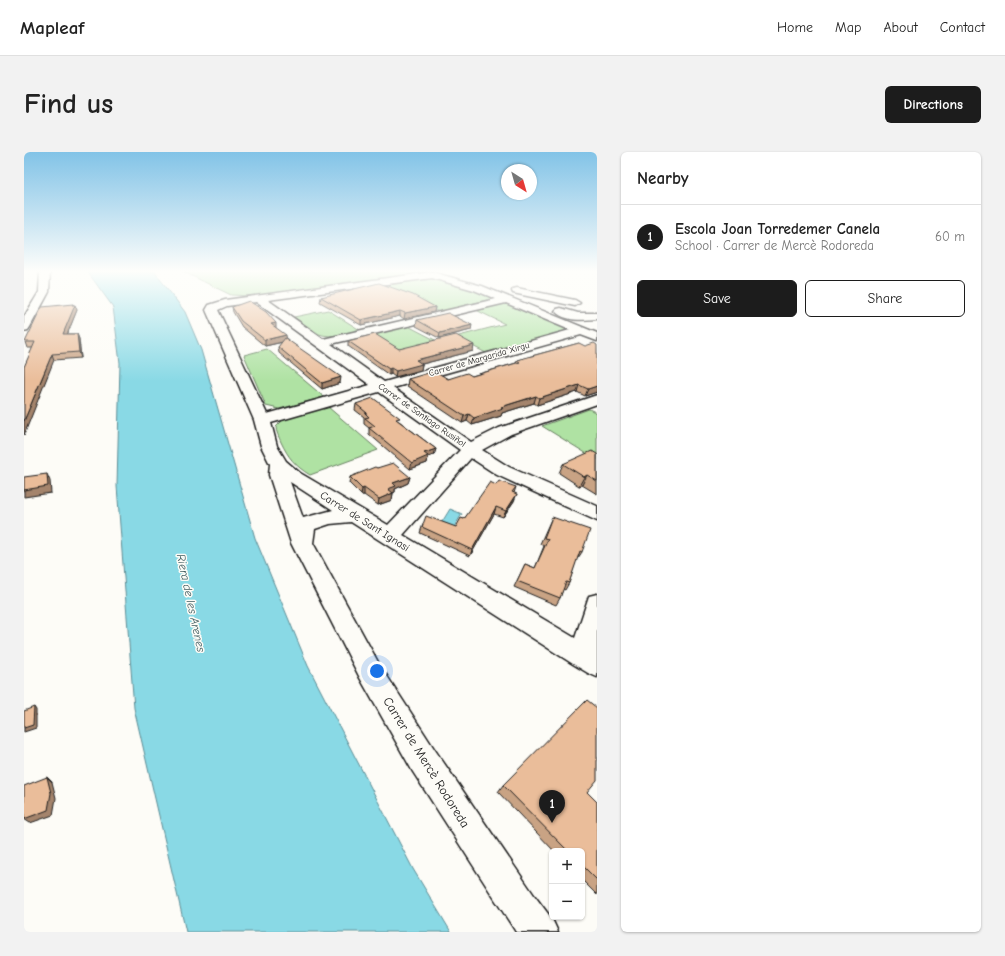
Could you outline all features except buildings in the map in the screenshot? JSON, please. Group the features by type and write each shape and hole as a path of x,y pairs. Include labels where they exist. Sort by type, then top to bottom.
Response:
{"street":[{"path":"24,327 35,307"},
{"name":"Carrer de Sant Ignasi","path":"213,307 212,309 262,420 269,446 279,464 294,477 590,661"},
{"name":"Carrer de Santiago Rusiñol","path":"270,307 503,471 597,514"},
{"path":"321,343 452,307"},
{"path":"537,307 581,331 597,337"},
{"path":"558,307 565,313 597,324"},
{"path":"577,317 586,307"},
{"name":"Carrer de Margarida Xirgu","path":"262,420 581,331"},
{"path":"390,537 470,449 505,431 597,399"},
{"name":"Carrer de Mercè Rodoreda","path":"279,464 278,475 302,543 372,676 424,761 521,908 539,932"},
{"path":"302,543 306,525 328,517 355,515"},
{"path":"590,661 597,603"}],"green space":[{"path":"430,307 457,307 439,312"},
{"path":"488,307 516,307 564,327 567,331 486,353 455,337 505,324 476,310"},
{"path":"328,310 360,330 329,336 319,334 294,317"},
{"path":"408,326 437,341 399,351 371,335"},
{"path":"267,349 324,397 279,409 266,406 244,355"},
{"path":"328,407 378,450 310,475 296,465 289,457 277,433 276,427 284,419"},
{"path":"589,409 597,413 597,460 542,426"}],"water":[{"name":"Riera de les Arenes","path":"113,307 182,307 185,312 201,350 255,538 308,666 413,869 451,932 186,932 134,708 117,486 120,363"},
{"path":"450,509 462,514 454,527 442,522"}],"place":[{"name":"Escola Joan Torredemer Canela","path":"552,823"}]}
